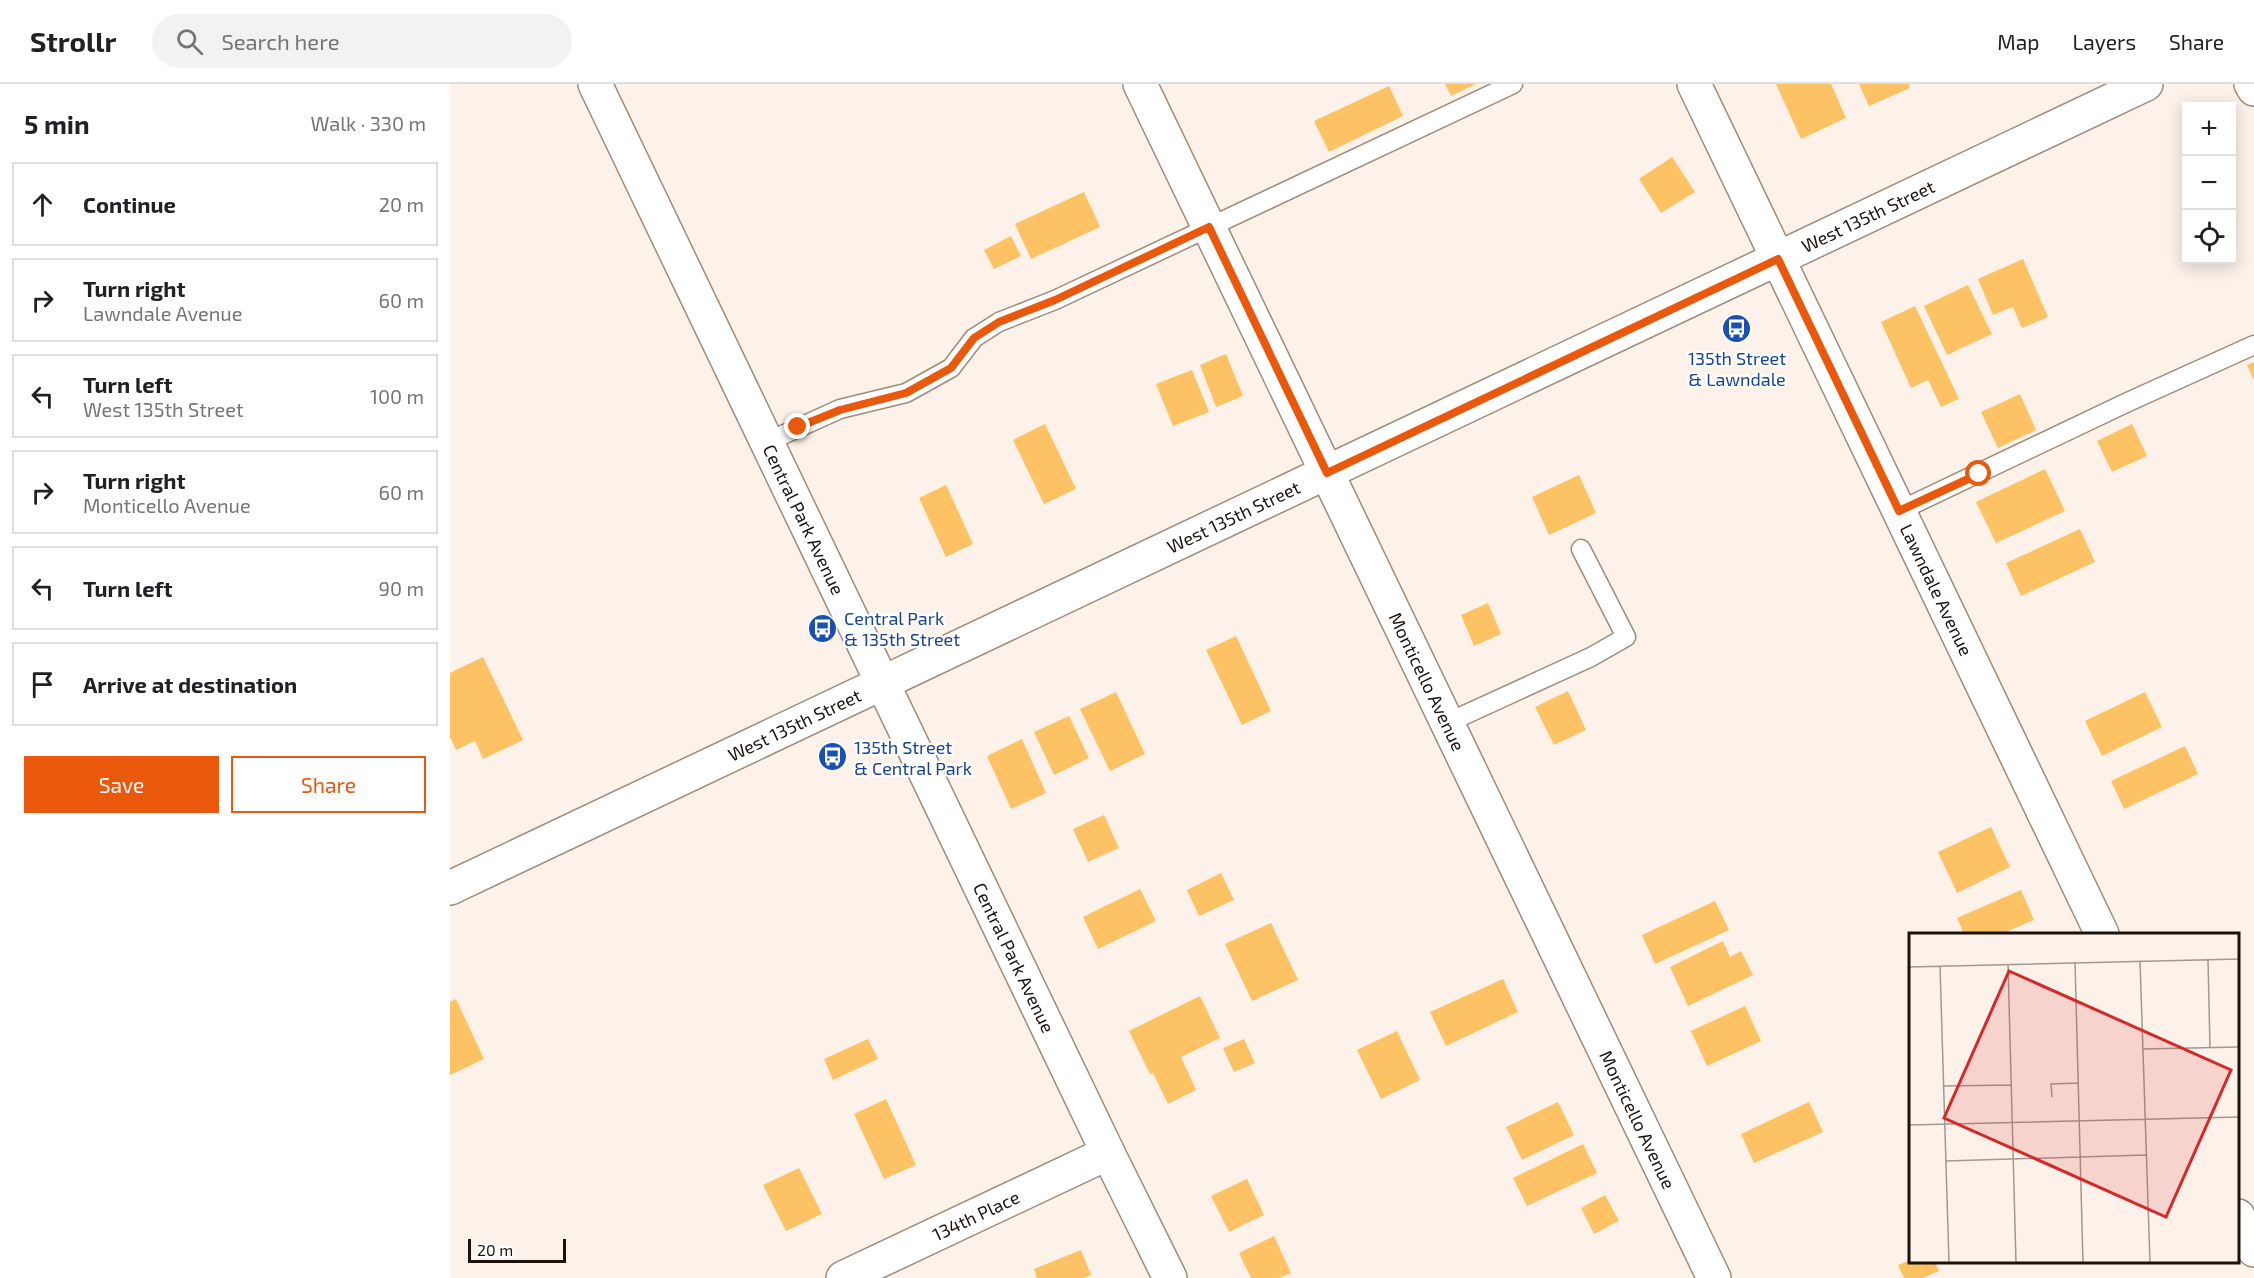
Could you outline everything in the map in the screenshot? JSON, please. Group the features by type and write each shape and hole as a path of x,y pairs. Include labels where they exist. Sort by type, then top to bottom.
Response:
{"street":[{"name":"Central Park Avenue","path":"595,84 1170,1278"},
{"name":"Monticello Avenue","path":"1140,84 1714,1278"},
{"name":"Lawndale Avenue","path":"1694,84 2102,933"},
{"name":"West 135th Street","path":"450,888 2146,84"},
{"path":"2252,84 2254,89"},
{"name":"134th Place","path":"843,1278 1108,1153"},
{"path":"2239,1218 2254,1250"}],"lane":[{"path":"767,442 840,410 906,393 951,368 974,338 999,322 1055,300 1513,84"},
{"path":"1899,511 2254,345"},
{"path":"1447,723 1591,657 1626,637 1581,549"}],"building":[{"path":"1445,84 1476,84 1451,96"},
{"path":"1776,84 1831,84 1846,118 1801,139"},
{"path":"1859,84 1909,84 1910,88 1869,106"},
{"path":"1389,86 1403,116 1329,152 1314,121"},
{"path":"1672,157 1695,192 1661,213 1639,179"},
{"path":"1084,192 1100,227 1031,259 1015,224"},
{"path":"1011,236 1021,256 994,269 984,250"},
{"path":"2023,259 2048,317 2022,328 2013,307 1993,315 1978,279"},
{"path":"1968,285 1992,334 1947,355 1924,306"},
{"path":"1915,306 1959,399 1941,407 1928,380 1911,388 1881,322"},
{"path":"1226,354 1243,396 1216,407 1200,365"},
{"path":"2254,362 2254,381 2247,365"},
{"path":"1192,370 1209,412 1173,426 1156,384"},
{"path":"2020,394 2036,430 1998,448 1981,412"},
{"path":"1045,424 1076,489 1044,504 1013,440"},
{"path":"2132,424 2147,456 2112,472 2097,441"},
{"path":"2045,469 2065,511 1996,543 1976,502"},
{"path":"1579,475 1596,513 1549,535 1532,497"},
{"path":"946,485 973,544 946,557 919,498"},
{"path":"2080,529 2095,562 2021,596 2006,563"},
{"path":"1488,603 1501,634 1474,646 1461,615"},
{"path":"1236,636 1271,711 1242,725 1206,650"},
{"path":"483,657 523,740 483,759 475,741 456,750 450,737 450,673"},
{"path":"1568,691 1586,730 1554,745 1535,707"},
{"path":"1116,692 1145,754 1110,771 1080,709"},
{"path":"2145,692 2162,727 2102,756 2085,721"},
{"path":"1069,716 1089,758 1054,775 1034,732"},
{"path":"1022,739 1046,793 1011,809 987,756"},
{"path":"2185,746 2198,774 2124,809 2111,781"},
{"path":"1104,815 1119,848 1088,862 1073,829"},
{"path":"1991,827 2010,867 1957,893 1938,852"},
{"path":"1221,873 1234,900 1199,916 1187,890"},
{"path":"1140,889 1156,921 1098,949 1083,917"},
{"path":"2021,890 2034,920 2003,933 1964,933 1957,918"},
{"path":"1715,901 1729,930 1655,964 1642,935"},
{"path":"1271,923 1298,980 1252,1001 1225,944"},
{"path":"1723,941 1730,957 1741,951 1753,975 1688,1006 1670,967"},
{"path":"1503,979 1518,1012 1446,1046 1430,1012"},
{"path":"1200,996 1220,1038 1181,1057 1196,1090 1168,1104 1129,1031"},
{"path":"456,999 484,1059 450,1075 450,1002"},
{"path":"1745,1006 1761,1041 1707,1066 1691,1031"},
{"path":"1397,1031 1420,1080 1381,1099 1357,1050"},
{"path":"868,1039 878,1059 833,1080 824,1059"},
{"path":"1244,1039 1255,1063 1234,1072 1223,1048"},
{"path":"886,1099 916,1165 884,1179 854,1114"},
{"path":"1558,1102 1574,1135 1522,1160 1506,1127"},
{"path":"1809,1102 1823,1132 1754,1163 1741,1134"},
{"path":"1583,1144 1597,1173 1527,1206 1513,1178"},
{"path":"799,1168 822,1214 786,1231 763,1185"},
{"path":"1247,1179 1264,1215 1229,1232 1211,1196"},
{"path":"1605,1195 1619,1221 1594,1234 1581,1208"},
{"path":"1274,1236 1291,1273 1279,1278 1251,1278 1239,1253"},
{"path":"1081,1250 1091,1275 1084,1278 1037,1278 1034,1269"},
{"path":"1909,1260 1909,1263 1935,1263 1939,1271 1923,1278 1904,1278 1898,1265"}],"place":[{"name":"135th Street & Lawndale","path":"1737,329"},
{"name":"Central Park & 135th Street","path":"823,628"},
{"name":"135th Street & Central Park","path":"833,757"}],"route":[{"path":"798,427 840,410 906,393 951,368 974,338 999,322 1055,300 1209,227 1327,473 1778,259 1899,511 1979,474"}]}
